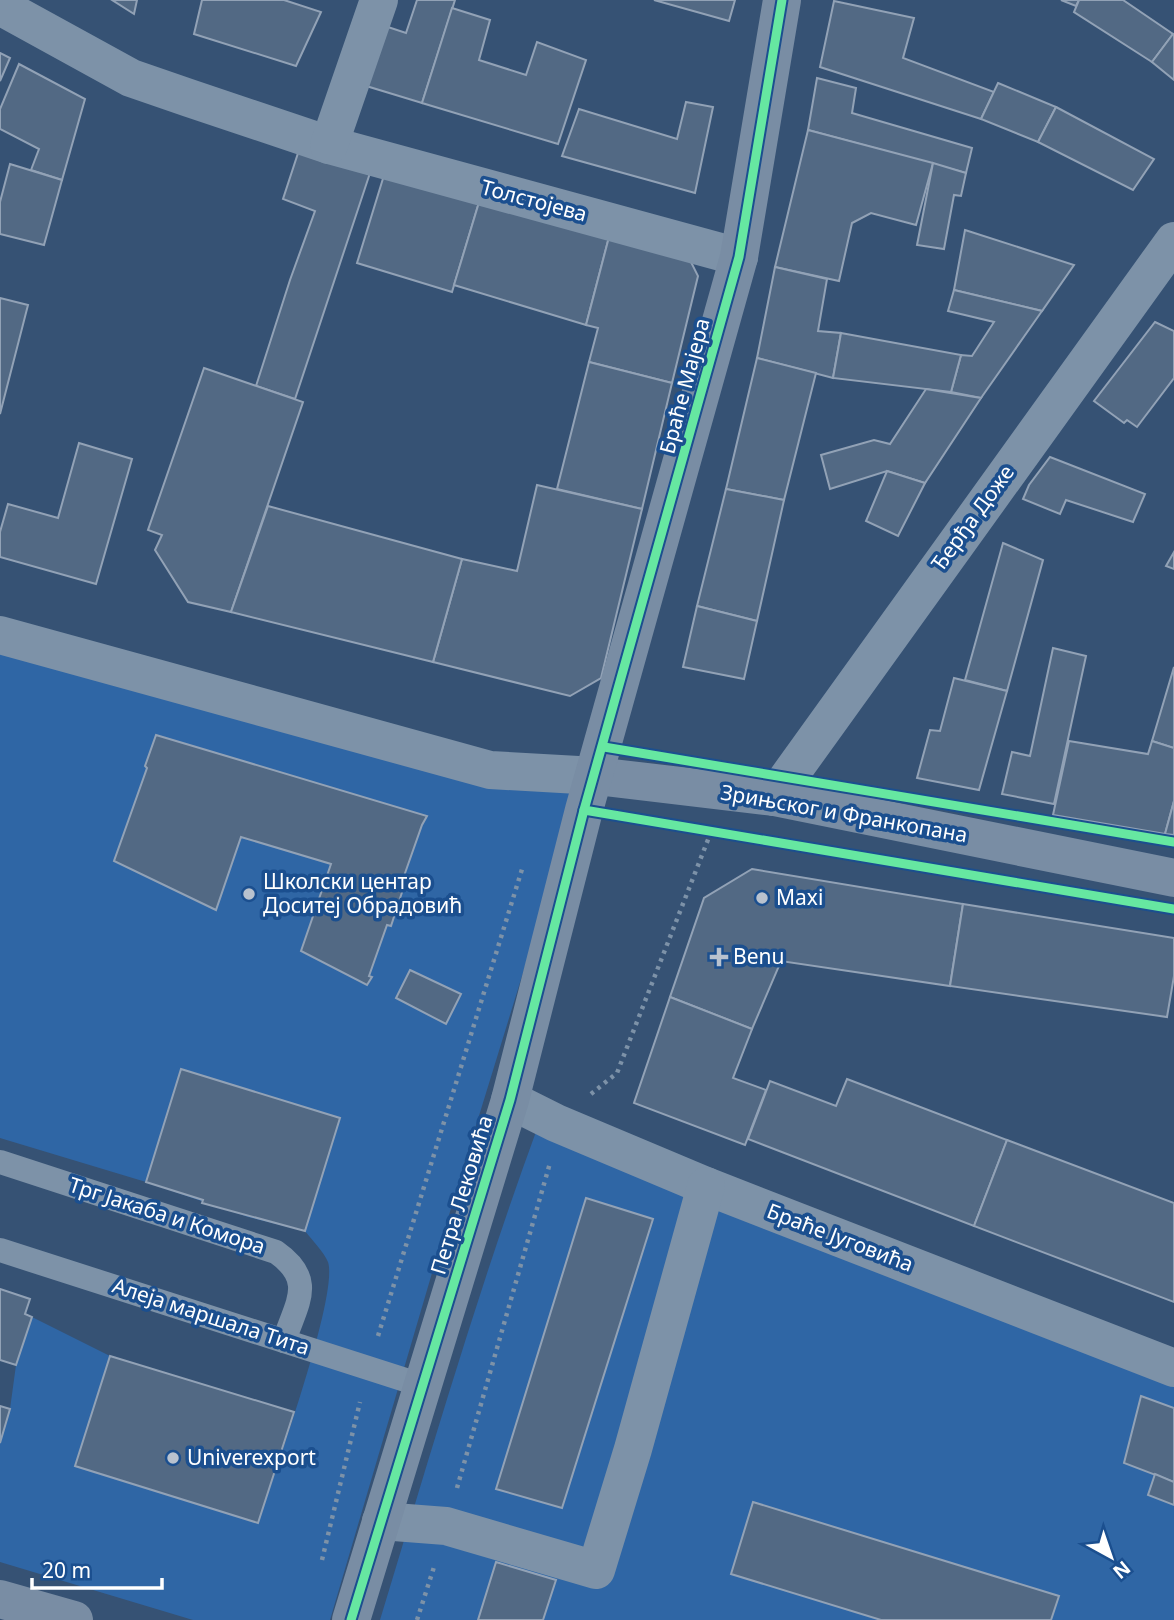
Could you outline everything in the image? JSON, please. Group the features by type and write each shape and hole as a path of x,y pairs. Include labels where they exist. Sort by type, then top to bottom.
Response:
{"street":[{"path":"329,145 379,0"},
{"name":"Браће Мајера","path":"596,776 739,257 782,0"},
{"name":"Толстојева","path":"0,6 131,78 329,145 739,257"},
{"name":"Ђерђа Доже","path":"774,797 1160,285 1174,241"},
{"name":"Зрињског и Франкопана","path":"0,635 490,770 596,776 774,797 1174,878"},
{"name":"Петра Лековића","path":"351,1620 510,1100 581,823 596,776"},
{"name":"Браће Југовића","path":"510,1100 556,1123 706,1186 1174,1368"},
{"path":"381,1521 446,1526 596,1570 633,1449 706,1186"},
{"path":"0,1598 74,1620"}],"lane":[{"name":"Трг Јакаба и Комора","path":"0,1162 275,1252 297,1270 301,1282 285,1341"},
{"name":"Алеја маршала Тита","path":"0,1250 421,1385"}],"path":[{"path":"698,829 725,834"},
{"path":"417,1620 549,1170 556,1123 617,1073 711,831"},
{"path":"322,1562 368,1367 523,866"}],"shaded area":[{"path":"0,652 578,794 462,1171 330,1620 193,1620 0,1562 0,1443 10,1409 16,1365 32,1317 110,1356 76,1466 258,1523 314,1348 329,1281 328,1262 305,1231 248,1217 146,1182 0,1138"},
{"path":"537,1129 1174,1381 1174,1620 380,1620 475,1312"}],"building":[{"path":"112,0 137,0 134,14"},
{"path":"202,0 284,0 321,12 296,66 194,34"},
{"path":"417,0 455,0 422,103 363,85 382,25 406,33"},
{"path":"654,0 735,0 729,21"},
{"path":"1061,0 1079,0 1076,6"},
{"path":"1079,0 1123,0 1173,34 1152,62 1074,12"},
{"path":"834,1 914,18 903,58 994,92 981,119 820,67"},
{"path":"452,8 490,20 479,60 526,75 537,42 586,60 558,144 422,103"},
{"path":"1174,35 1174,80 1152,62"},
{"path":"0,53 10,58 0,81"},
{"path":"19,64 85,99 62,180 31,170 39,149 0,129 0,109"},
{"path":"817,78 856,88 852,113 972,148 966,173 808,130"},
{"path":"998,83 1056,107 1038,142 981,119"},
{"path":"686,102 713,107 695,193 562,156 579,109 677,139"},
{"path":"1056,107 1154,159 1133,190 1038,142"},
{"path":"808,130 933,163 916,225 871,213 852,223 839,281 775,267"},
{"path":"301,144 373,164 295,399 256,386 315,211 283,199"},
{"path":"933,163 966,173 961,196 954,195 944,249 917,245"},
{"path":"10,164 62,180 44,245 0,234 0,202"},
{"path":"385,172 480,199 452,292 357,263"},
{"path":"480,199 609,237 586,325 454,285"},
{"path":"965,230 1074,265 1042,311 954,290"},
{"path":"609,237 690,260 698,276 672,383 589,362 598,328 586,325"},
{"path":"775,267 827,279 818,331 841,333 833,378 757,358"},
{"path":"954,290 1042,311 981,398 951,392 961,355 972,356 994,322 948,311"},
{"path":"0,298 28,305 0,414"},
{"path":"1155,322 1174,331 1174,378 1137,427 1127,420 1124,423 1094,401"},
{"path":"841,333 961,355 951,392 833,378"},
{"path":"757,358 816,373 784,500 726,489"},
{"path":"589,362 672,383 642,509 557,489"},
{"path":"204,368 303,402 231,612 188,602 155,550 162,535 148,530"},
{"path":"926,389 981,398 925,483 887,471 830,489 821,455 874,440 890,444"},
{"path":"79,443 132,459 96,584 0,557 0,532 8,504 58,518"},
{"path":"1050,457 1145,494 1133,522 1066,500 1060,514 1023,499 1029,485"},
{"path":"887,471 925,483 898,536 866,521"},
{"path":"537,485 642,509 601,678 570,696 433,662 462,559 517,571"},
{"path":"726,489 784,500 757,621 697,606"},
{"path":"268,506 462,559 433,662 231,612"},
{"path":"1003,543 1043,560 1007,691 965,680"},
{"path":"1174,552 1174,569 1166,566"},
{"path":"697,606 757,621 744,679 683,667"},
{"path":"1053,648 1086,656 1054,804 1002,794 1012,752 1030,756"},
{"path":"1174,667 1174,748 1152,741"},
{"path":"954,678 1007,691 979,790 917,778 930,730 940,731"},
{"name":"Школски центар Доситеј Обрадовић","path":"156,735 427,816 404,876 407,877 391,926 387,925 369,976 372,977 367,985 301,951 331,864 241,837 216,910 114,861"},
{"path":"1069,741 1148,754 1152,741 1174,748 1174,801 1165,834 1053,815"},
{"path":"1174,801 1174,835 1165,834"},
{"path":"752,869 963,904 950,986 781,961 752,1029 670,997 704,898"},
{"path":"963,904 1174,938 1174,976 1167,1017 950,986"},
{"path":"410,970 461,994 446,1024 396,998"},
{"path":"670,997 752,1029 733,1078 766,1090 745,1145 634,1103"},
{"path":"181,1069 340,1118 305,1231 202,1203 203,1200 146,1182"},
{"path":"847,1079 1007,1140 974,1226 748,1139 770,1081 836,1106"},
{"path":"1007,1140 1174,1203 1174,1302 974,1226"},
{"path":"586,1198 653,1219 562,1508 496,1489"},
{"path":"0,1289 30,1299 25,1314 32,1317 16,1365 0,1360"},
{"path":"110,1356 294,1412 258,1523 75,1466"},
{"path":"1141,1396 1174,1408 1174,1482 1124,1463"},
{"path":"0,1406 10,1409 0,1443"},
{"path":"1155,1474 1174,1482 1174,1505 1148,1495"},
{"path":"753,1502 1059,1596 1051,1620 881,1620 731,1574"},
{"path":"496,1562 556,1580 543,1620 478,1620"}],"cycle path":[{"path":"351,1620 510,1100 584,810 739,257 782,0"},
{"path":"604,747 1174,842"},
{"path":"584,810 1174,909"}],"place":[{"name":"Школски центар Доситеј Обрадовић","path":"249,894"},
{"name":"Maxi","path":"762,898"},
{"name":"Benu","path":"719,957"},
{"name":"Univerexport","path":"173,1458"}]}
